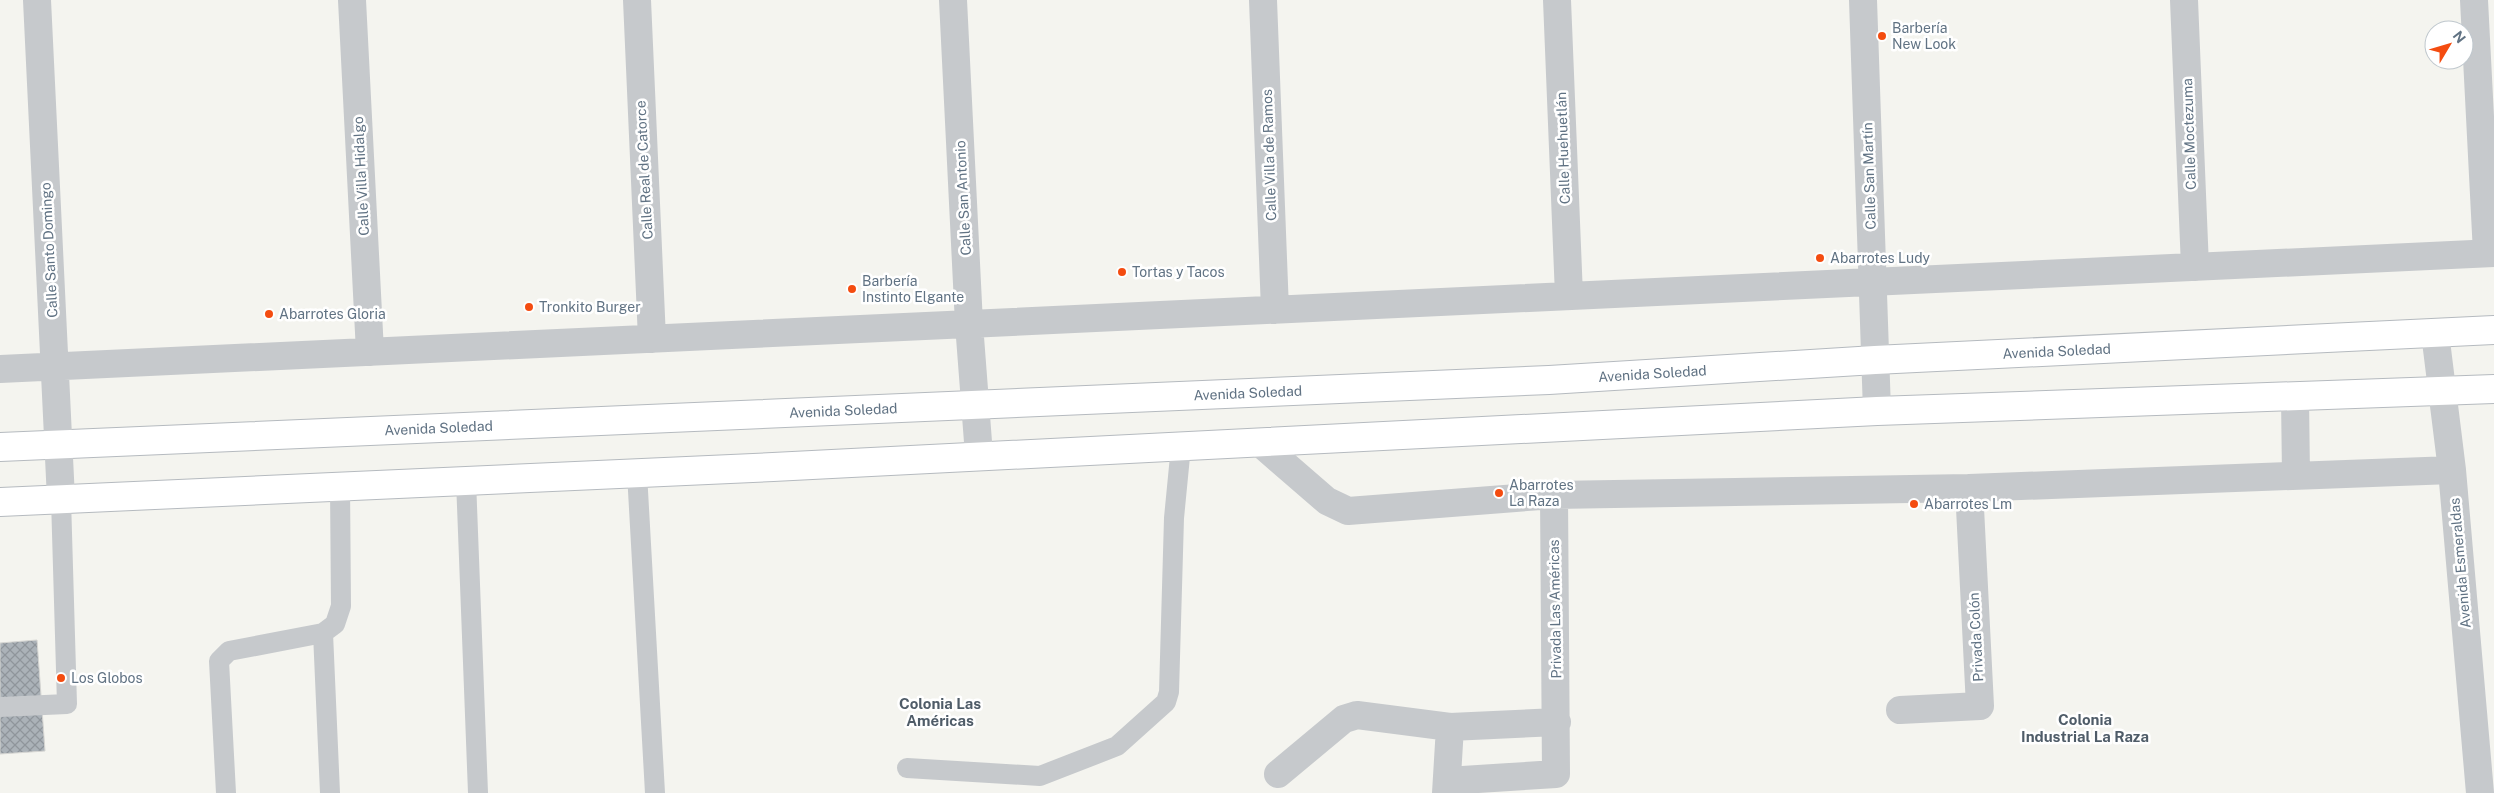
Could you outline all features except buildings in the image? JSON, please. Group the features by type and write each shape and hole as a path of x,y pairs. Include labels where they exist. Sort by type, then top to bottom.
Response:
{"street":[{"name":"Calle Santo Domingo","path":"37,0 61,499"},
{"name":"Calle Villa Hidalgo","path":"352,0 370,352"},
{"name":"Calle Real de Catorce","path":"637,0 652,339"},
{"name":"Calle San Antonio","path":"953,0 969,324 974,405 980,455"},
{"name":"Calle Villa de Ramos","path":"1264,0 1276,310"},
{"name":"Calle Huehuetlán","path":"1557,0 1569,296"},
{"name":"Calle San Martín","path":"1863,0 1877,411"},
{"name":"Calle Moctezuma","path":"2184,0 2195,267"},
{"path":"0,369 2490,253 2474,0"},
{"name":"Avenida Soledad","path":"0,447 1549,380 1875,360 2494,330"},
{"name":"Avenida Esmeraldas","path":"2435,333 2452,470 2480,793"},
{"path":"0,502 1260,443 1877,411 2494,389"},
{"path":"2295,397 2296,476"},
{"path":"1260,443 1327,501 1348,511 1554,495 1969,488 2452,470"},
{"name":"Privada Colón","path":"1900,710 1980,706 1969,488"},
{"name":"Privada Las Américas","path":"1450,727 1446,787 1556,774 1554,495"},
{"path":"1278,774 1344,719 1357,714 1450,727 1556,722"}],"lane":[{"path":"907,768 1040,776 1117,746 1166,702 1169,692 1174,518 1181,446"},
{"path":"637,473 655,793"},
{"path":"466,480 478,793"},
{"path":"226,793 219,661 229,651 323,633 335,624 341,606 340,486"},
{"path":"0,707 67,704 61,499"},
{"path":"323,633 330,793"}],"place":[{"name":"Barbería New Look","path":"1882,36"},
{"name":"Abarrotes Ludy","path":"1820,258"},
{"name":"Tortas y Tacos","path":"1122,272"},
{"name":"Barbería Instinto Elgante","path":"852,289"},
{"name":"Tronkito Burger","path":"529,307"},
{"name":"Abarrotes Gloria","path":"269,314"},
{"name":"Abarrotes La Raza","path":"1499,493"},
{"name":"Abarrotes Lm","path":"1914,504"},
{"name":"Los Globos","path":"61,678"}],"district":[{"name":"Colonia Las Américas","path":"940,712"},
{"name":"Colonia Industrial La Raza","path":"2085,728"}]}
